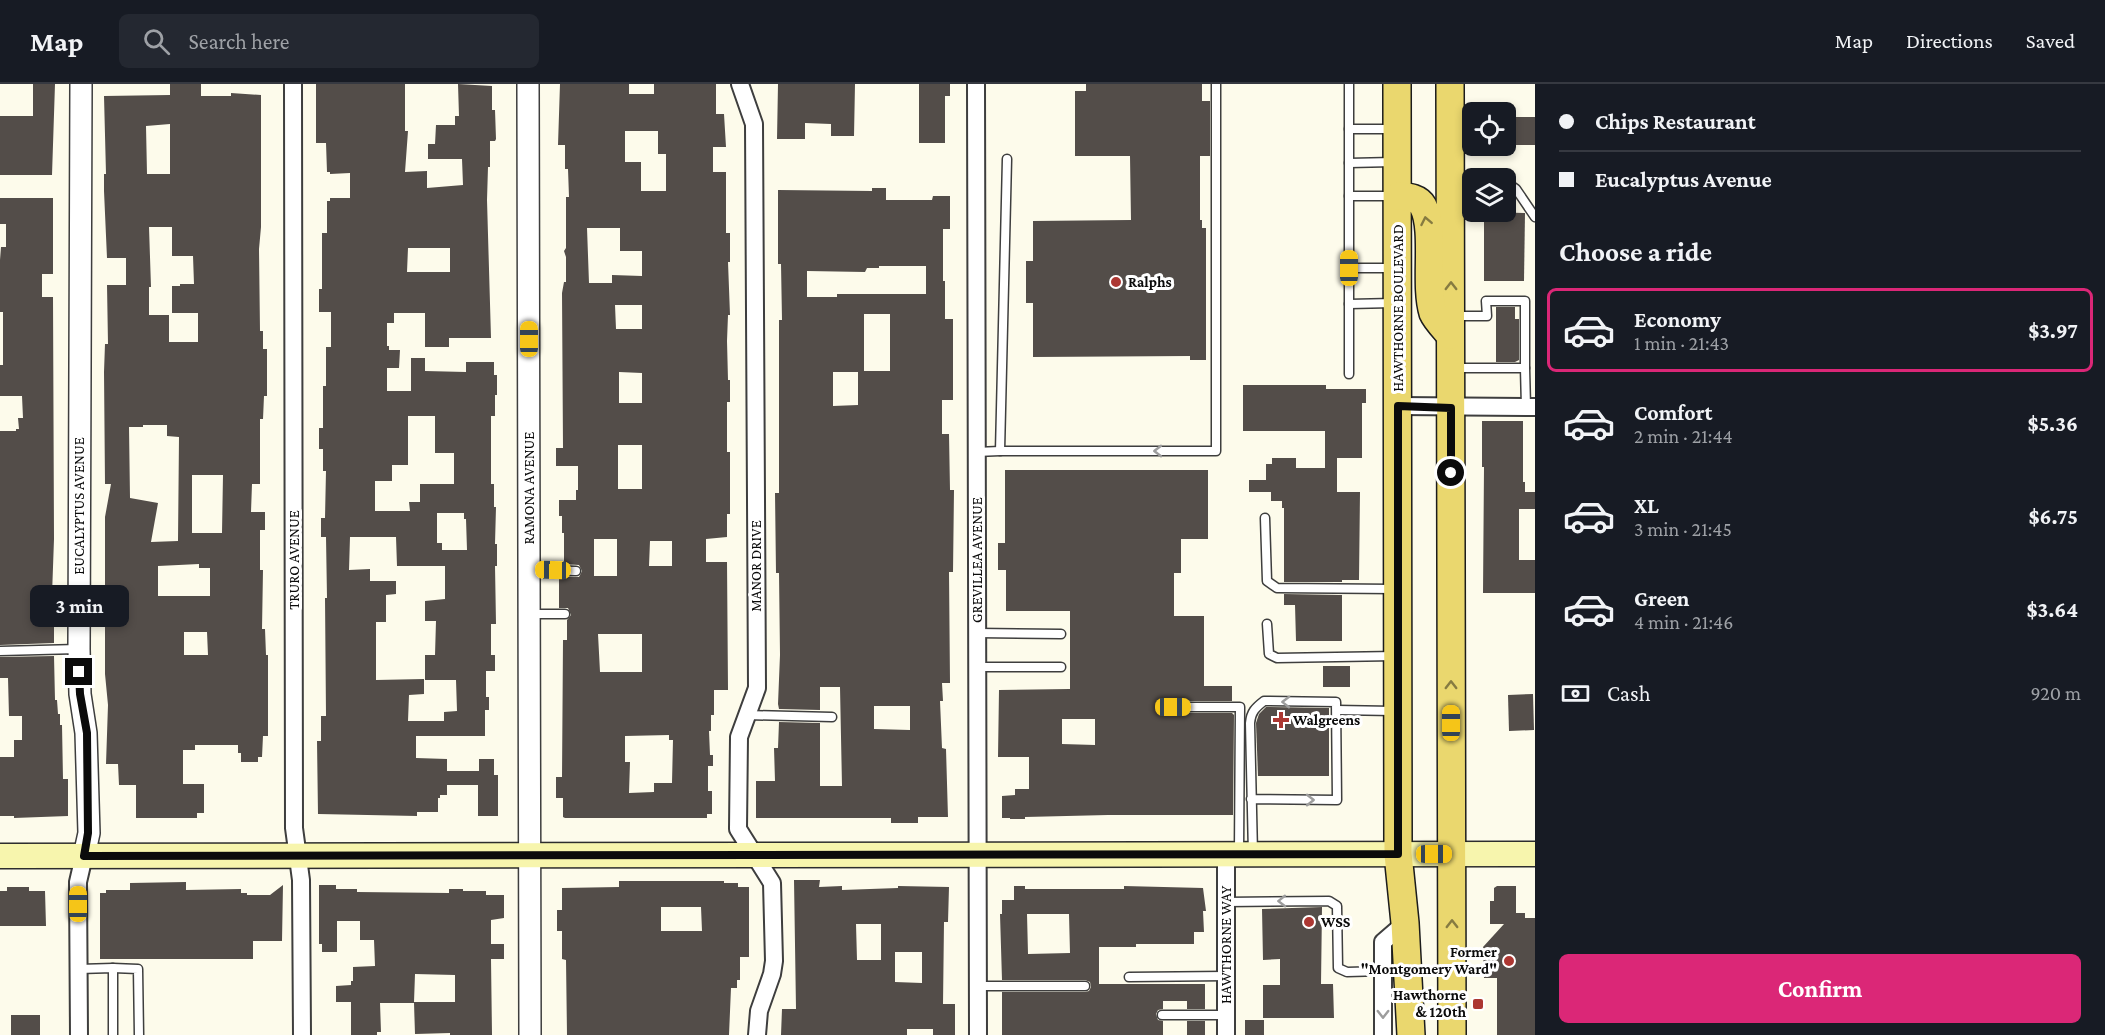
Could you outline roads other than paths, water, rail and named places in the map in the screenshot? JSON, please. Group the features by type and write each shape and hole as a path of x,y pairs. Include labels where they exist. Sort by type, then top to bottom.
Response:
{"main road":[{"name":"HAWTHORNE BOULEVARD","path":"1397,84 1398,854 1405,923 1411,1035"},
{"path":"1450,84 1462,184 1451,326 1452,1035"},
{"path":"1398,196 1413,198 1422,205 1428,224 1433,314 1451,326"},
{"path":"0,856 1535,854"}],"street":[{"name":"EUCALYPTUS AVENUE","path":"79,1035 78,882 88,833 87,733 80,694 79,649 81,84"},
{"name":"TRURO AVENUE","path":"293,84 294,828 301,880 302,1035"},
{"name":"RAMONA AVENUE","path":"528,84 530,1035"},
{"name":"MANOR DRIVE","path":"740,84 754,124 757,688 739,737 738,829 772,883 774,961 772,974 759,1011 757,1035"},
{"name":"GREVILLEA AVENUE","path":"976,84 978,1035"},
{"path":"1398,406 1530,407"},
{"name":"HAWTHORNE WAY","path":"1226,1035 1226,902 1239,854"},
{"path":"1383,1035 1383,942 1405,923"}],"lane":[{"path":"976,452 1216,451 1216,84"},
{"path":"1349,84 1349,374"},
{"path":"1349,129 1397,129"},
{"path":"1000,451 1007,159"},
{"path":"1349,163 1398,162"},
{"path":"1516,190 1535,217"},
{"path":"1349,196 1398,196"},
{"path":"1349,268 1398,268"},
{"path":"1451,326 1487,316 1486,301 1525,301 1525,368 1530,407"},
{"path":"1349,304 1398,303"},
{"path":"1451,368 1525,368"},
{"path":"1265,518 1267,581 1277,588 1398,589"},
{"path":"529,570 576,571"},
{"path":"529,614 565,614"},
{"path":"1267,624 1269,654 1277,658 1398,656"},
{"path":"977,633 1060,634"},
{"path":"0,651 79,649"},
{"path":"977,667 1061,667"},
{"path":"1239,854 1251,800 1250,723 1254,708 1264,702 1336,702 1338,800 1251,800"},
{"path":"1173,707 1240,707 1239,854"},
{"path":"1337,710 1398,711"},
{"path":"747,715 832,717"},
{"path":"1226,902 1329,901 1337,906 1338,968 1347,972 1383,971"},
{"path":"113,968 113,1035"},
{"path":"79,969 138,969 139,1035"},
{"path":"1129,977 1226,976"},
{"path":"978,986 1085,986"},
{"path":"1162,1015 1226,1015"}],"place":[{"name":"Ralphs","path":"1116,282"},
{"name":"Walgreens","path":"1281,720"},
{"name":"WSS","path":"1309,922"},
{"name":"Former \"Montgomery Ward\"","path":"1509,961"},
{"name":"Hawthorne & 120th","path":"1478,1004"}]}
